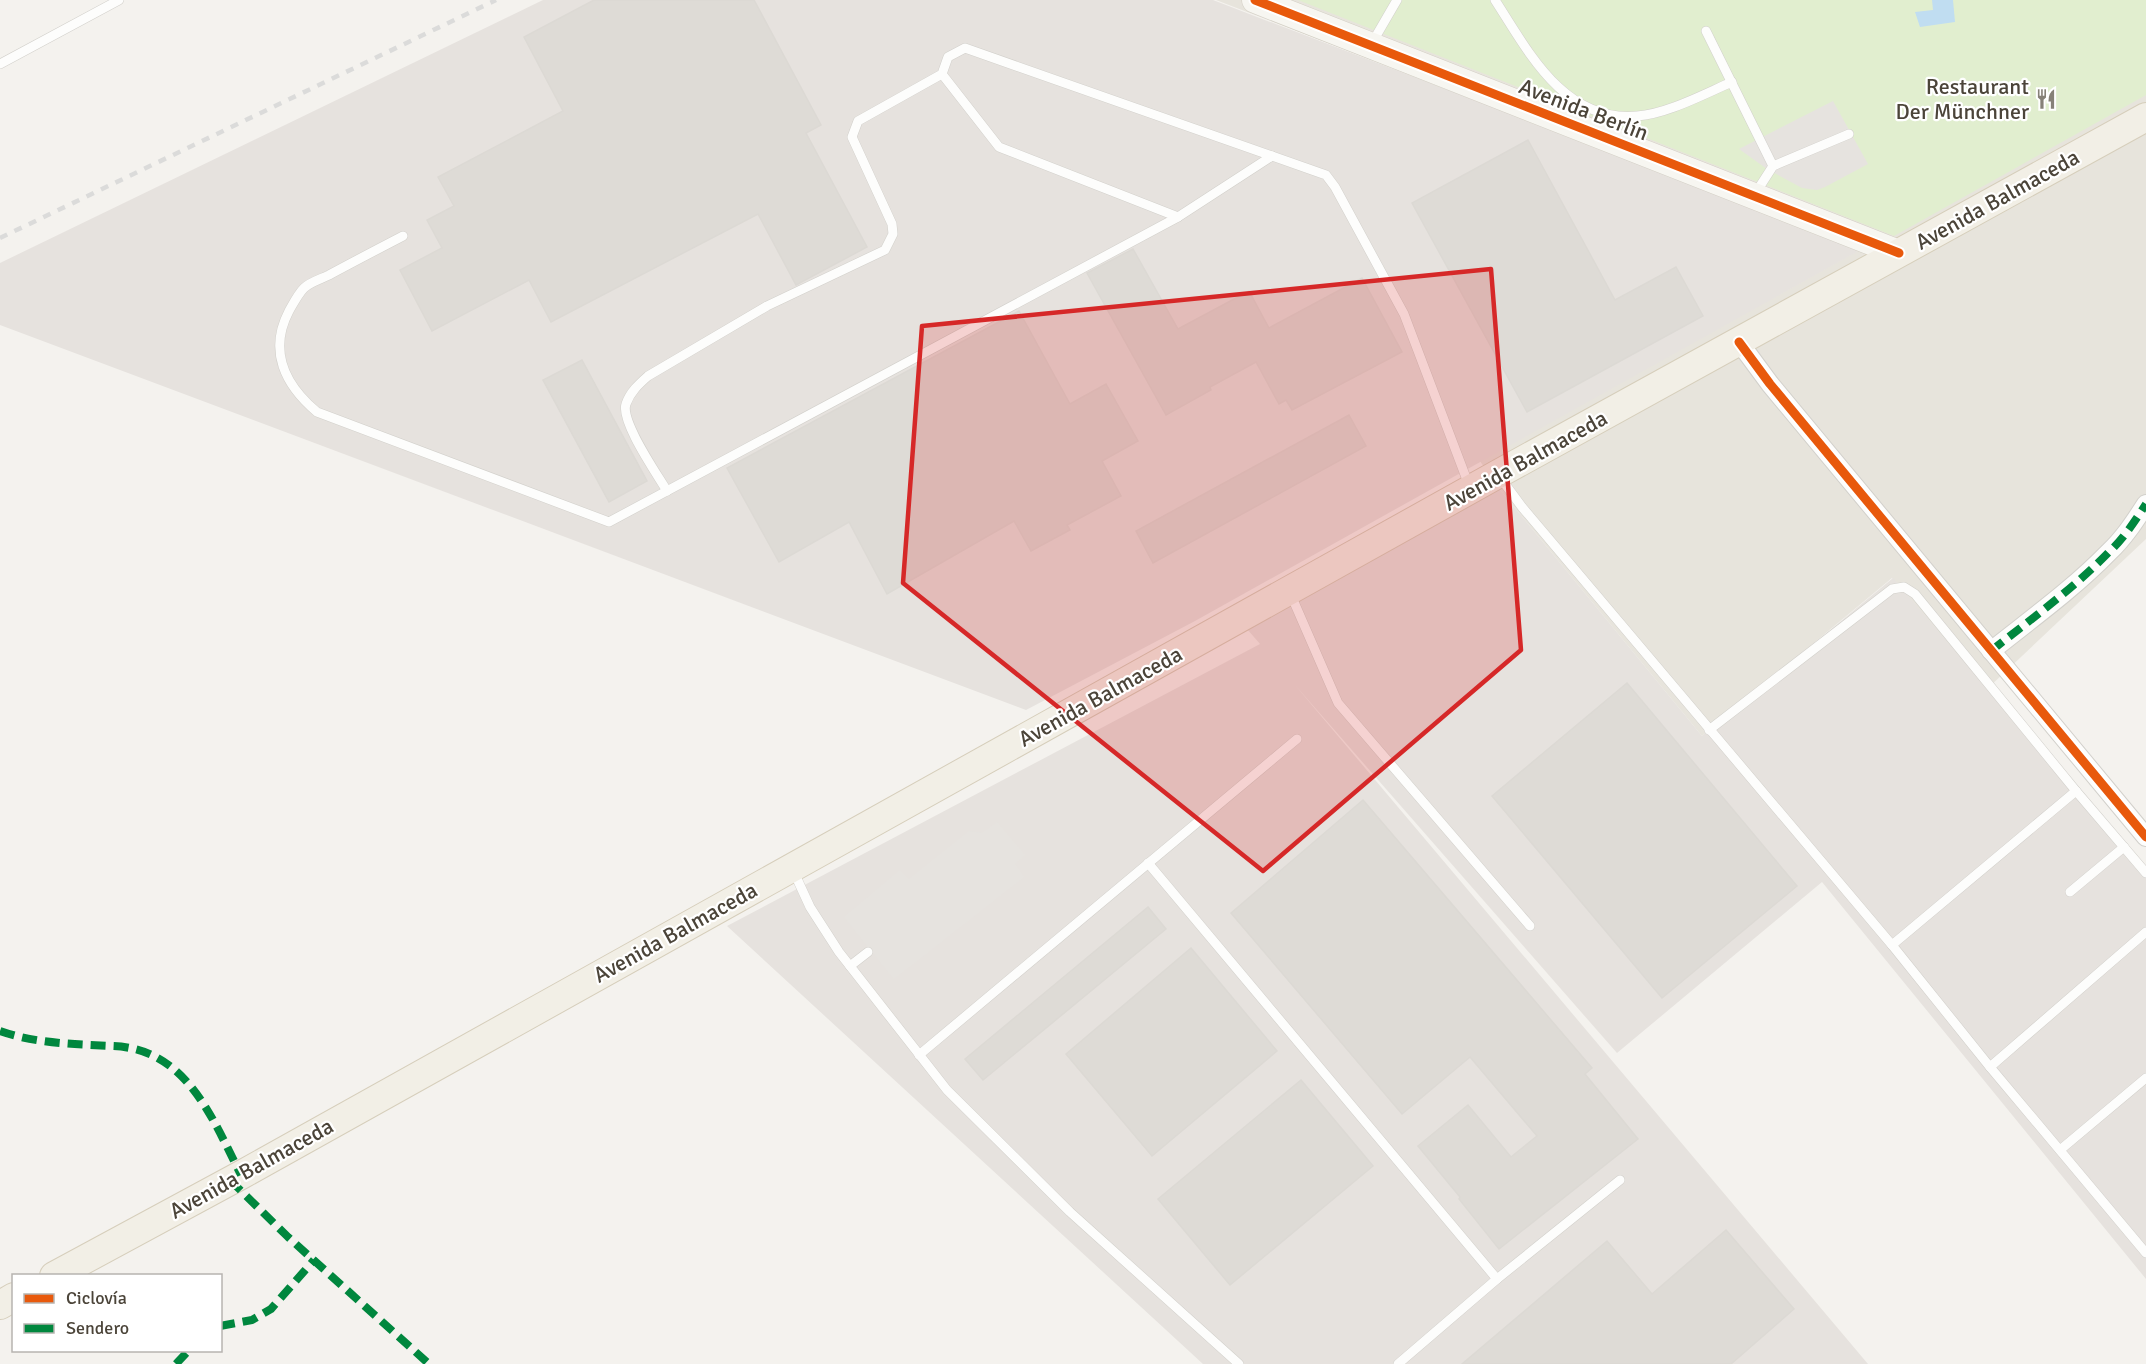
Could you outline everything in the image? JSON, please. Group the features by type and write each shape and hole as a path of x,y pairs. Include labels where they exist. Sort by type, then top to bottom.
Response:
{"main road":[{"name":"Avenida Balmaceda","path":"56,1274 241,1175 1498,474 2146,117"}],"street":[{"name":"Avenida Berlín","path":"1255,0 1899,253"},
{"path":"1739,342 1770,384 2146,837"},
{"path":"1991,651 2074,585 2110,551 2146,504"}],"lane":[{"path":"0,64 119,0"},
{"path":"1370,45 1397,0"},
{"path":"1495,0 1543,72 1561,91 1597,111 1621,117 1638,116 1661,111 1732,82"},
{"path":"1706,31 1773,166"},
{"path":"667,491 627,423 625,406 633,390 648,376 767,306 885,250 893,234 892,224 852,137 858,121 942,74 948,57 965,48 1326,175 1335,187 1404,314 1470,490"},
{"path":"942,74 999,147 1178,217"},
{"path":"1753,196 1773,166 1849,134"},
{"path":"403,236 305,287 292,306 283,323 279,339 281,358 287,378 300,398 317,412 609,522 1178,217 1272,156"},
{"path":"1498,474 1522,507 1892,945 1990,1067 2146,1253"},
{"path":"1709,730 1892,590 1904,587 1914,594 2146,873"},
{"path":"1289,591 1338,704 1530,926"},
{"path":"919,1055 1298,739"},
{"path":"1892,945 2076,791"},
{"path":"2070,892 2124,847"},
{"path":"1148,863 1497,1279"},
{"path":"792,867 810,907 850,966 947,1090 1070,1212 1239,1364"},
{"path":"1990,1067 2146,932"},
{"path":"850,966 868,952"},
{"path":"2060,1150 2146,1078"},
{"path":"1398,1364 1497,1279 1620,1180"}],"highlighted area":[{"path":"1491,269 1521,650 1263,871 903,583 922,326"}],"shaded area":[{"path":"543,0 1213,0 1862,249 1195,621 1026,710 0,325 0,263"},
{"path":"1216,0 2146,0 2146,539 1987,689 1892,578 1702,736 1496,485 1480,461 1861,249"},
{"path":"1833,101 1868,164 1825,187 1817,190 1802,188 1767,169 1739,149"},
{"path":"1496,485 1702,736 1893,578 2146,875 2146,1279 1822,882 1617,1053 1295,685 1868,1364 1203,1364 727,926 1260,644 1247,629"},
{"path":"997,822 1025,855 1015,864 1024,877 894,979 844,917 900,870 909,879 969,831 982,833"}],"green space":[{"path":"1298,0 2146,0 2146,95 1894,236"}],"water":[{"path":"1932,0 1953,0 1955,22 1920,27 1915,12 1933,10"}],"building":[{"path":"594,0 754,0 821,125 806,133 867,247 796,285 758,214 551,322 529,280 432,331 400,270 442,248 427,220 454,206 438,177 563,111 524,37"},
{"path":"1528,140 1615,300 1676,267 1703,316 1527,412 1412,203"},
{"path":"1133,249 1178,329 1249,291 1269,328 1362,278 1402,352 1292,410 1286,400 1279,404 1256,362 1166,415 1087,273"},
{"path":"1019,311 1070,404 1106,384 1138,441 1102,461 1121,496 1067,525 1070,530 1031,551 1014,521 887,594 849,522 779,562 727,468"},
{"path":"582,360 647,481 609,502 543,380"},
{"path":"1349,415 1366,446 1153,563 1136,531"},
{"path":"1627,683 1797,886 1662,998 1492,796"},
{"path":"1363,800 1592,1068 1585,1074 1638,1139 1499,1249 1418,1146 1468,1105 1511,1157 1537,1136 1470,1057 1402,1114 1231,913"},
{"path":"1148,907 1166,929 983,1080 965,1059"},
{"path":"1191,948 1277,1051 1152,1156 1066,1054"},
{"path":"1301,1080 1373,1166 1230,1285 1158,1199"},
{"path":"1726,1230 1794,1309 1731,1364 1462,1364 1607,1241 1652,1294"}],"railway":[{"path":"0,238 496,0"}],"marked path":[{"path":"1991,651 2095,566 2124,535 2146,504"},
{"path":"0,1031 42,1041 139,1050 160,1059 194,1090 219,1131 241,1175"},
{"path":"230,1180 288,1237 429,1364"},
{"path":"222,1326 252,1320 271,1309 314,1260"},
{"path":"176,1364 187,1352"}],"cycle path":[{"path":"1255,0 1899,253"},
{"path":"1739,342 1770,384 2146,837"}],"place":[{"name":"Restaurant Der Münchner","path":"2046,99"}]}
